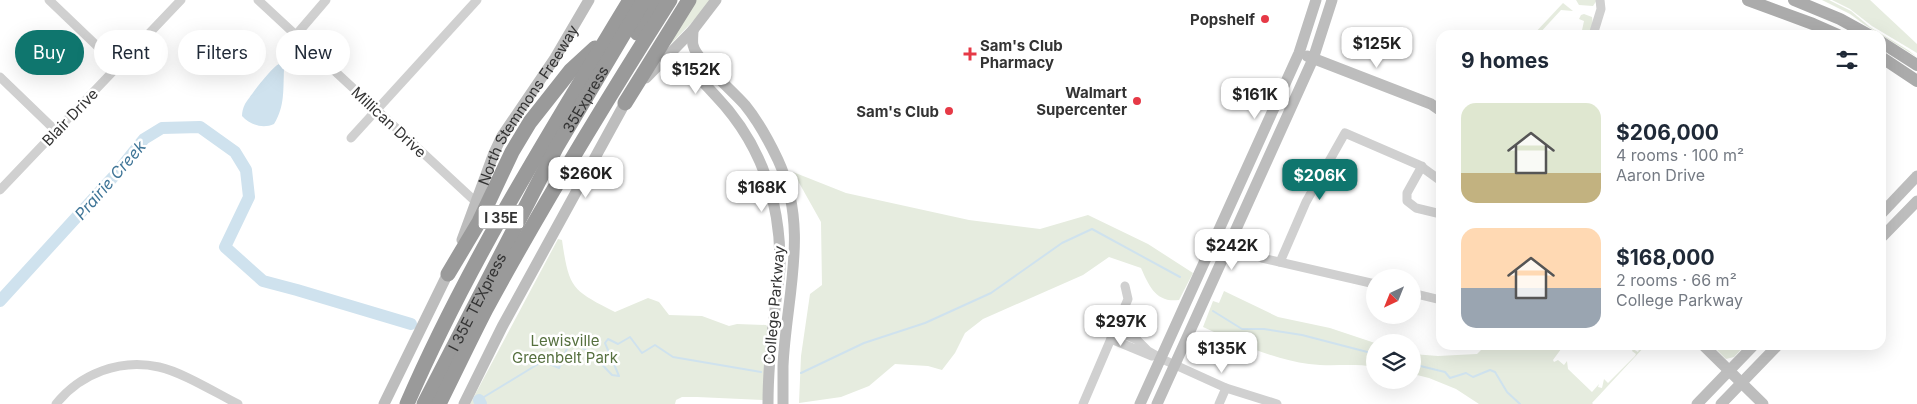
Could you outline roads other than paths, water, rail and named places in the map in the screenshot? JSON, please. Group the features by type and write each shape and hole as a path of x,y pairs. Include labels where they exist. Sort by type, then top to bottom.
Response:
{"highway":[{"name":"North Stemmons Freeway","path":"407,404 480,253 523,177 630,0"},
{"name":"35Express","path":"528,201 586,96 644,0"},
{"path":"535,222 540,196 566,147 657,0"},
{"name":"I 35E","path":"439,404 486,310 535,222 609,96 670,0"},
{"path":"625,103 689,0"},
{"path":"448,274 479,222 512,152 530,122 571,70 607,37"},
{"path":"420,374 442,348 501,239 528,201"},
{"name":"I 35E TEXpress","path":"424,404 528,201"}],"main road":[{"name":"North Stemmons Freeway","path":"384,404 448,274 502,136 568,37 589,0"},
{"path":"464,404 502,327 625,103 658,65 693,30 716,0"},
{"path":"1140,404 1299,53 1316,0"},
{"path":"1157,404 1313,59 1332,0"},
{"path":"1748,0 1826,30"},
{"path":"1786,13 1793,0 1860,30"},
{"path":"1816,0 1842,14 1862,30"},
{"name":"College Parkway","path":"693,30 692,46 698,56 745,105 772,148 788,188 795,234 792,295 783,366 783,404"},
{"path":"1886,45 1917,65"},
{"path":"1299,53 1436,108"},
{"path":"1886,60 1917,81"},
{"name":"College Parkway","path":"658,65 672,63 692,71 735,117 750,139 769,185 776,218 780,268 773,324 768,404"},
{"path":"757,155 772,148"},
{"path":"1886,209 1917,176"},
{"path":"1886,228 1917,200"},
{"path":"1212,246 1230,244"},
{"path":"773,324 788,325"},
{"path":"1708,350 1763,404"},
{"path":"1697,404 1749,350"},
{"path":"1721,404 1773,350"}],"street":[{"path":"49,0 94,43"},
{"name":"Blair Drive","path":"152,30 181,0"},
{"name":"Millican Drive","path":"258,0 291,30"},
{"path":"300,30 326,0"},
{"path":"351,138 477,0"},
{"path":"1595,30 1601,9 1600,0"},
{"name":"Blair Drive","path":"0,190 109,75"},
{"name":"Millican Drive","path":"339,75 477,203"},
{"path":"0,77 56,131"},
{"path":"1280,262 1306,202 1345,133 1422,166 1436,177"},
{"path":"1422,166 1407,194 1407,201 1413,207 1436,213"},
{"path":"1230,244 1254,256 1366,282"},
{"path":"1083,404 1128,299 1125,286"},
{"path":"1421,295 1436,299"},
{"path":"1115,330 1137,340 1148,351 1175,365 1226,388 1277,404"},
{"path":"1111,340 1149,356 1162,359"},
{"path":"56,404 78,382 109,369 131,365 154,366 171,371 238,404"},
{"path":"1219,404 1226,388"}],"water":[{"path":"276,66 276,75 284,75 283,98 274,124 261,126 253,124 242,116 244,106 266,76"}],"waterway":[{"name":"Prairie Creek","path":"0,301 115,175 144,139 162,128 200,127 235,152 246,170 249,197 225,247 263,281 411,324"},
{"path":"801,373 864,343 925,323 991,293 1062,243 1092,229 1180,277"},
{"path":"1213,311 1242,329 1264,329 1302,335 1366,352"},
{"path":"479,400 543,361 559,368 568,346 575,343 592,354 612,375 619,376 605,343 608,339 618,344 630,337 642,353 655,345 673,357 761,372"},
{"path":"1421,366 1445,372 1450,378 1466,373 1473,377 1490,370 1495,372 1507,392 1520,404"},
{"name":"Prairie Creek","path":"479,400 481,404"}],"place":[{"name":"Popshelf","path":"1265,19"},
{"name":"Sam's Club Pharmacy","path":"970,54"},
{"name":"Walmart Supercenter","path":"1137,101"},
{"name":"Sam's Club","path":"949,111"}],"park label":[{"name":"Lewisville Greenbelt Park","path":"565,348"}]}
